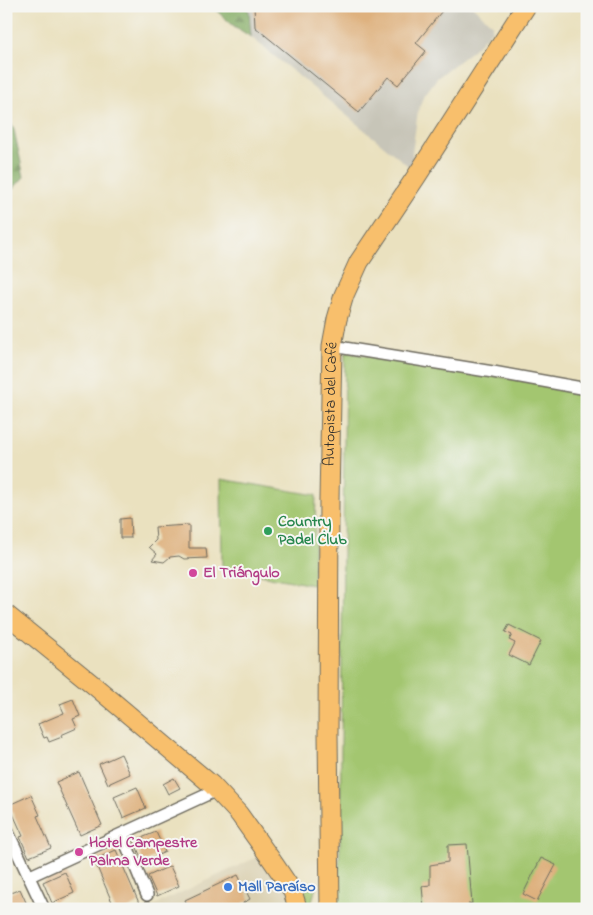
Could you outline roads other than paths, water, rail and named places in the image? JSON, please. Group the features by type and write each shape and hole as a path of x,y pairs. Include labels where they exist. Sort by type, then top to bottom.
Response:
{"highway":[{"name":"Autopista del Café","path":"330,909 328,734 332,346 337,319 344,295 359,262 526,6"},
{"name":"Autopista del Café","path":"317,909 327,883 330,857"}],"main road":[{"path":"6,614 174,752 217,790 239,814 292,890 298,909"},
{"path":"286,909 292,890"}],"street":[{"path":"332,346 587,389"},
{"path":"30,876 217,790"},
{"path":"6,828 44,909"},
{"path":"122,834 147,895"}],"place":[{"name":"Country Padel Club","path":"268,531"},
{"name":"El Triángulo","path":"193,573"},
{"name":"Hotel Campestre Palma Verde","path":"79,852"},
{"name":"Mall Paraíso","path":"228,887"}]}
